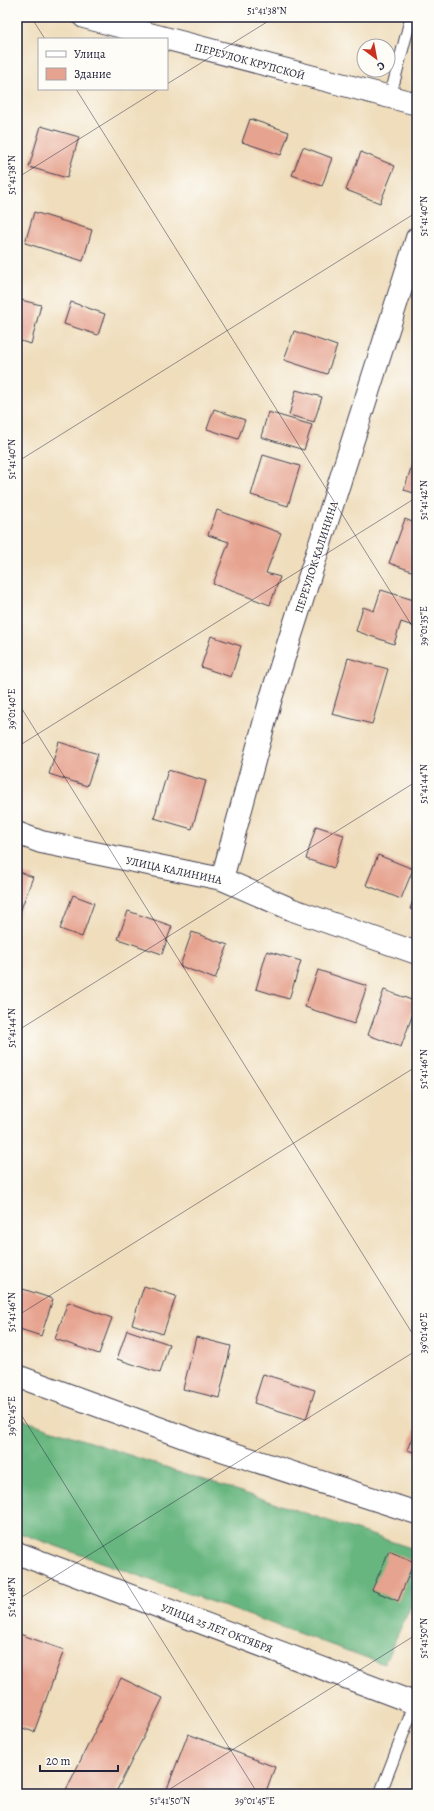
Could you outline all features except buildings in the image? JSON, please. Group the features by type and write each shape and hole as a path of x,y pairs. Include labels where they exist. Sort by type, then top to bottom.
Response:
{"street":[{"name":"ПЕРЕУЛОК КРУПСКОЙ","path":"84,17 116,21 417,104"},
{"name":"ПЕРЕУЛОК КАЛИНИНА","path":"222,879 271,698 417,238"},
{"name":"УЛИЦА КАЛИНИНА","path":"17,834 41,842 222,879 292,910 417,953"},
{"path":"17,1376 197,1442 417,1513"},
{"name":"УЛИЦА 25 ЛЕТ ОКТЯБРЯ","path":"17,1553 416,1701"}],"lane":[{"path":"390,97 411,17"},
{"path":"380,1794 416,1701"}],"green space":[{"path":"17,1418 417,1550 417,1593 384,1664 17,1532"}]}
